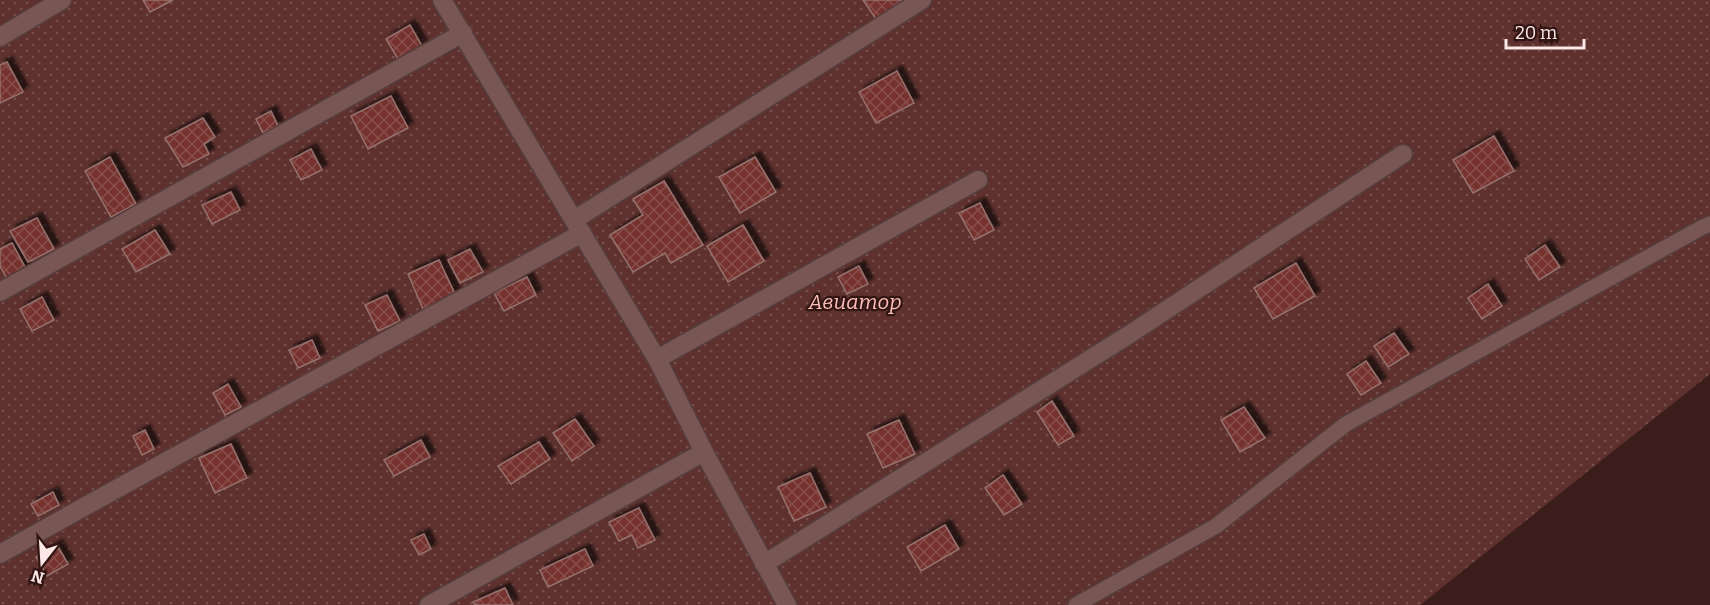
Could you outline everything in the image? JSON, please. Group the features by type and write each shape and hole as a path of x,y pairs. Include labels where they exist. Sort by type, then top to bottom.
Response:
{"street":[{"path":"0,37 62,0"},
{"path":"442,0 657,359 704,452 787,605"},
{"path":"0,554 192,446 400,335 578,226 922,0"},
{"path":"0,292 463,33"},
{"path":"764,564 1130,334 1403,154"},
{"path":"657,359 978,180"},
{"path":"429,605 704,452"}],"lane":[{"path":"1076,605 1216,526 1346,424 1710,224"}],"green space":[{"name":"Авиатор","path":"0,0 1710,0 1710,374 1420,605 0,605"}],"building":[{"path":"143,0 173,0 150,12"},
{"path":"863,0 907,0 876,19"},
{"path":"410,25 422,46 398,59 386,39"},
{"path":"7,62 23,92 0,103 0,65"},
{"path":"897,71 914,103 876,123 859,92"},
{"path":"391,96 408,128 368,149 351,116"},
{"path":"271,111 278,126 263,133 256,119"},
{"path":"203,118 215,137 204,144 209,154 183,167 165,138"},
{"path":"1494,136 1514,171 1473,193 1453,160"},
{"path":"311,149 322,170 301,180 290,160"},
{"path":"110,157 136,204 111,217 85,171"},
{"path":"755,157 776,192 740,213 719,177"},
{"path":"664,181 703,245 671,263 665,253 633,272 610,235 643,215 633,199"},
{"path":"231,192 240,210 212,224 202,205"},
{"path":"980,203 994,230 974,240 959,213"},
{"path":"37,218 54,249 28,262 10,231"},
{"path":"743,225 764,261 728,282 707,246"},
{"path":"155,230 170,254 136,272 122,249"},
{"path":"12,243 26,269 7,279 0,266 0,249"},
{"path":"1545,245 1560,267 1539,280 1525,259"},
{"path":"470,249 483,272 460,283 448,260"},
{"path":"439,260 455,294 423,309 408,274"},
{"path":"1296,263 1315,296 1273,319 1254,288"},
{"path":"859,266 868,284 847,294 838,277"},
{"path":"527,277 536,295 504,311 494,293"},
{"path":"1488,284 1502,306 1482,319 1468,298"},
{"path":"387,295 400,321 378,331 365,305"},
{"path":"42,297 54,320 32,331 20,309"},
{"path":"1394,333 1409,354 1388,367 1374,346"},
{"path":"312,340 320,358 298,368 289,350"},
{"path":"1366,361 1381,383 1361,395 1347,374"},
{"path":"228,384 241,407 225,415 213,393"},
{"path":"1052,401 1074,436 1058,445 1037,412"},
{"path":"1244,407 1265,438 1240,452 1221,420"},
{"path":"575,419 594,446 572,461 553,433"},
{"path":"899,420 915,454 883,468 867,434"},
{"path":"145,430 154,449 142,455 133,436"},
{"path":"421,440 430,457 394,476 384,460"},
{"path":"539,442 550,459 511,484 498,466"},
{"path":"231,444 247,478 215,493 199,458"},
{"path":"810,473 826,507 794,521 778,487"},
{"path":"1003,475 1022,504 1004,515 985,488"},
{"path":"53,492 59,505 38,516 31,504"},
{"path":"639,508 655,540 638,548 632,535 619,541 609,522"},
{"path":"945,525 959,549 921,571 907,547"},
{"path":"424,534 431,549 419,555 411,540"},
{"path":"57,545 68,564 47,576 36,557"},
{"path":"585,549 593,566 548,587 540,570"},
{"path":"505,588 513,605 475,605 473,602"}]}
